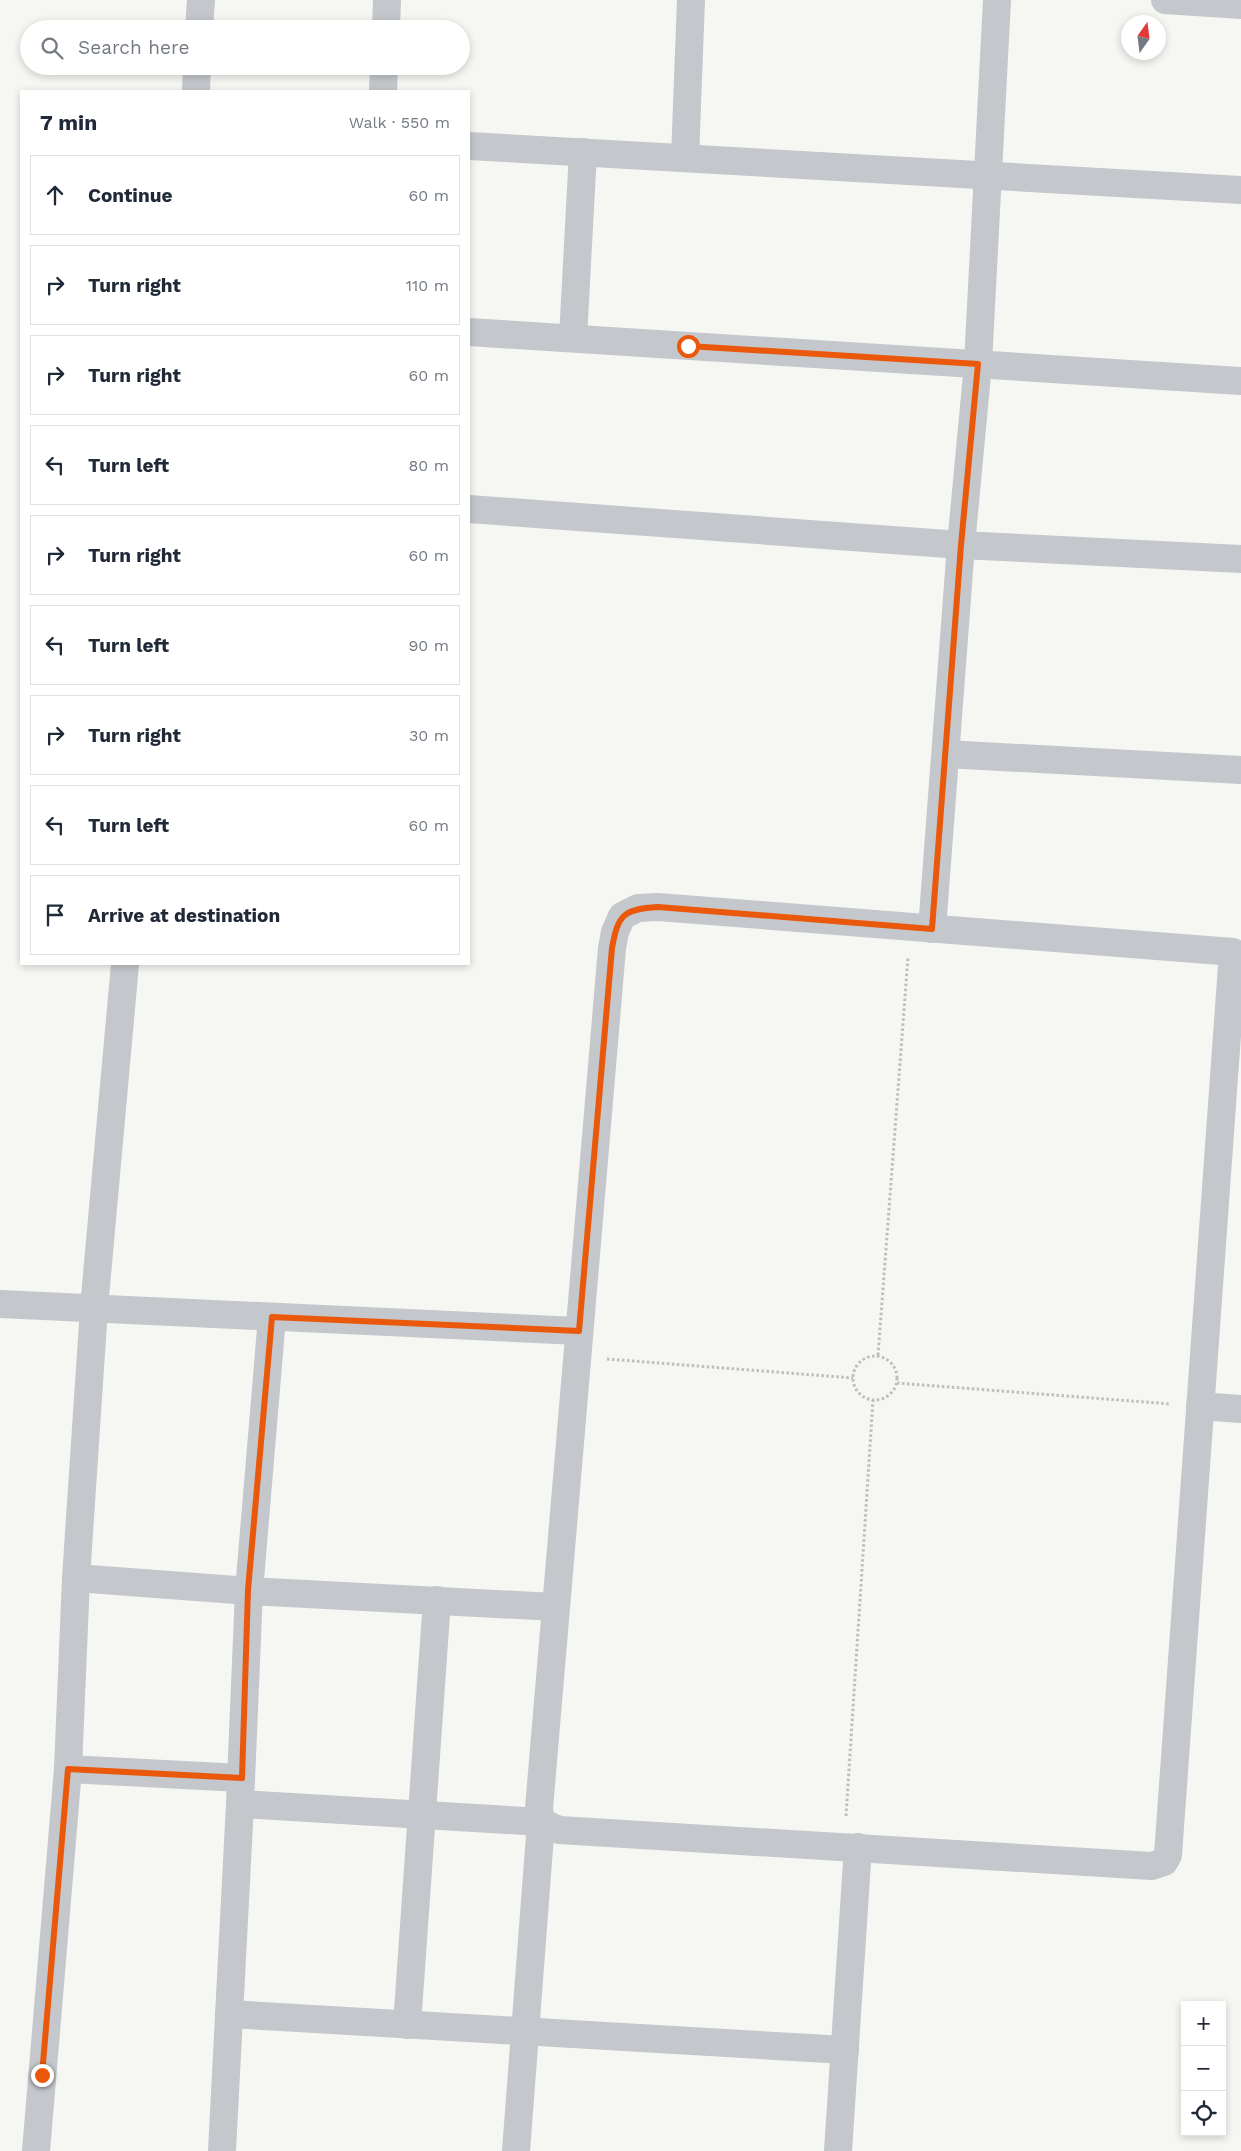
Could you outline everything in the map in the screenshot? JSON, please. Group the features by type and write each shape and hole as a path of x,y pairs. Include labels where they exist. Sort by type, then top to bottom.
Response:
{"street":[{"path":"200,20 201,0"},
{"path":"386,20 387,0"},
{"path":"685,158 691,0"},
{"path":"922,928 946,754 961,545 978,364 997,0"},
{"path":"1166,0 1241,5"},
{"path":"196,90 197,75"},
{"path":"384,75 384,90"},
{"path":"470,146 1241,190"},
{"path":"573,338 583,152"},
{"path":"470,332 1241,381"},
{"path":"470,509 961,545 1241,560"},
{"path":"946,754 1241,770"},
{"path":"68,1769 421,1815 541,1822 559,1830 1152,1866 1164,1862 1168,1855 1200,1406 1237,952 658,907 638,908 622,916 615,932 612,948 555,1607 538,1808 541,1822 516,2151"},
{"path":"36,2151 68,1769 76,1578 94,1308 125,965"},
{"path":"0,1304 272,1317 578,1344"},
{"path":"222,2151 241,1791 248,1590 272,1317"},
{"path":"1200,1406 1241,1409"},
{"path":"76,1578 248,1590 555,1607"},
{"path":"407,2024 437,1600"},
{"path":"838,2151 845,2050 851,1847"},
{"path":"229,2014 845,2050"}],"path":[{"path":"878,1356 922,928"},
{"path":"578,1344 853,1378"},
{"path":"869,1356 878,1356 887,1358 894,1365 898,1374 897,1383 893,1392 884,1399 873,1400 863,1397 856,1389 853,1378 854,1369 860,1361 869,1356"},
{"path":"897,1383 1200,1406"},
{"path":"851,1847 873,1400"}],"route":[{"path":"42,2075 68,1769 242,1778 248,1590 272,1317 579,1331 612,948 615,932 622,916 638,908 658,907 932,929 961,545 978,364 688,346"}]}
